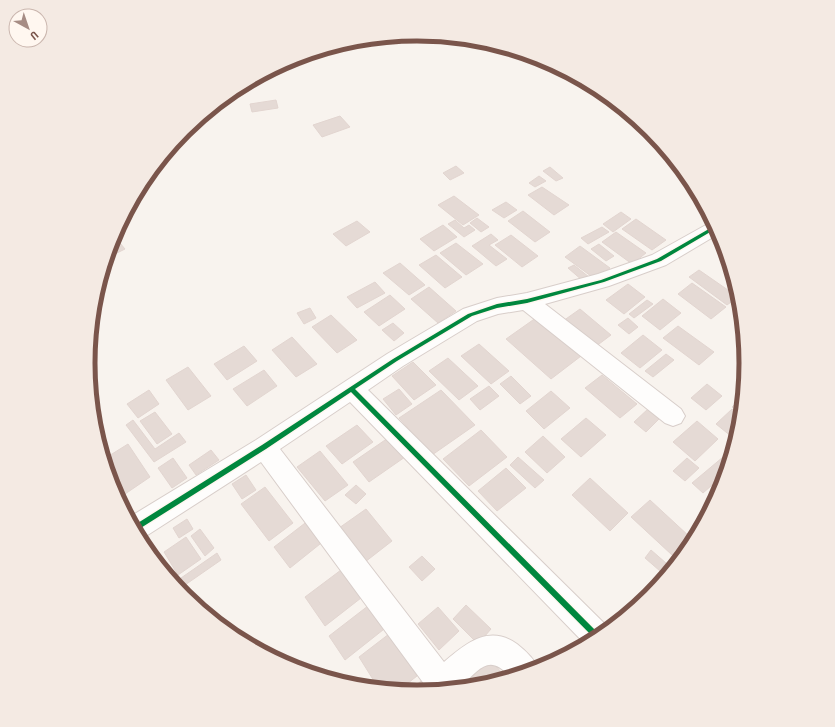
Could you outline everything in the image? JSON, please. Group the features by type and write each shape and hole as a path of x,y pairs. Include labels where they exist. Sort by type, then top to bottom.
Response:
{"street":[{"path":"139,526 264,447 422,344 470,315 497,306 527,301 602,281 659,260 711,230"},
{"path":"527,301 673,416"},
{"path":"352,389 595,634"},
{"path":"264,447 442,685"},
{"path":"446,684 466,662 486,649 501,650 515,660 522,669"}],"building":[{"path":"276,100 278,108 252,112 250,104"},
{"path":"340,116 350,127 322,137 313,125"},
{"path":"456,166 464,173 450,180 443,173"},
{"path":"550,167 563,178 556,181 543,171"},
{"path":"539,176 546,181 535,187 529,183"},
{"path":"542,187 569,205 554,215 528,195"},
{"path":"454,196 479,215 463,225 438,205"},
{"path":"506,202 517,210 504,218 492,210"},
{"path":"523,211 550,232 535,242 508,221"},
{"path":"621,212 631,219 613,232 603,224"},
{"path":"477,218 489,227 481,232 470,223"},
{"path":"636,219 666,240 652,250 622,229"},
{"path":"455,220 464,228 469,225 475,230 464,237 448,224"},
{"path":"357,221 370,232 346,246 333,234"},
{"path":"443,225 457,237 434,251 420,239"},
{"path":"602,227 609,232 588,244 581,238"},
{"path":"616,232 646,253 632,264 602,242"},
{"path":"491,234 498,240 489,245 507,259 496,266 472,246"},
{"path":"511,235 538,256 522,267 495,245"},
{"path":"119,242 125,249 114,254"},
{"path":"456,243 483,264 466,275 440,253"},
{"path":"599,244 614,256 606,261 591,249"},
{"path":"580,246 610,268 595,279 565,257"},
{"path":"436,255 462,277 445,288 419,265"},
{"path":"400,263 425,285 409,295 383,273"},
{"path":"574,265 589,277 583,281 568,268"},
{"path":"699,270 732,293 734,300 727,305 689,277"},
{"path":"375,282 385,293 357,308 347,297"},
{"path":"692,283 726,307 711,319 678,294"},
{"path":"628,284 645,297 624,314 606,300"},
{"path":"429,287 456,311 438,323 411,299"},
{"path":"390,295 405,309 379,326 364,312"},
{"path":"663,299 681,313 660,330 642,316"},
{"path":"647,300 653,304 634,318 629,314"},
{"path":"310,308 316,318 304,324 297,313"},
{"path":"580,309 611,335 595,347 563,321"},
{"path":"331,315 357,340 337,353 312,327"},
{"path":"540,315 585,353 551,379 506,339"},
{"path":"628,318 638,327 629,334 618,325"},
{"path":"393,323 404,333 394,341 382,330"},
{"path":"678,326 714,352 699,365 663,338"},
{"path":"643,335 662,350 640,368 621,353"},
{"path":"292,337 317,364 296,377 272,350"},
{"path":"479,344 509,371 491,384 461,356"},
{"path":"244,346 257,361 227,380 214,364"},
{"path":"666,354 674,360 653,377 645,371"},
{"path":"448,358 478,386 459,400 429,371"},
{"path":"413,362 436,385 414,400 392,376"},
{"path":"188,367 211,396 188,410 166,380"},
{"path":"264,370 277,386 247,406 233,389"},
{"path":"602,375 637,404 620,418 585,388"},
{"path":"511,376 531,396 520,404 500,384"},
{"path":"707,384 722,396 706,410 691,398"},
{"path":"489,386 499,396 480,410 470,399"},
{"path":"399,389 412,404 396,415 383,399"},
{"path":"149,390 159,404 138,418 127,404"},
{"path":"441,390 475,425 432,455 399,418"},
{"path":"551,391 570,408 544,429 526,411"},
{"path":"737,402 736,410 732,407"},
{"path":"649,408 661,417 646,432 634,422"},
{"path":"732,409 736,412 731,437 716,424"},
{"path":"155,412 172,434 157,444 140,421"},
{"path":"586,418 606,435 581,457 561,439"},
{"path":"133,420 155,449 179,433 186,442 154,462 126,425"},
{"path":"697,421 718,439 695,461 673,442"},
{"path":"357,425 373,442 342,464 326,446"},
{"path":"481,430 507,457 469,486 443,459"},
{"path":"543,436 565,457 547,473 525,452"},
{"path":"388,438 405,457 369,482 353,462"},
{"path":"128,444 150,477 125,494 118,483 109,456"},
{"path":"211,450 219,460 196,475 189,465"},
{"path":"320,451 348,485 325,501 297,467"},
{"path":"727,454 718,480 703,493 692,483"},
{"path":"518,457 544,480 535,488 510,465"},
{"path":"173,458 187,478 172,488 158,468"},
{"path":"687,458 699,468 685,481 673,471"},
{"path":"506,468 526,488 497,511 478,491"},
{"path":"246,475 256,490 242,499 232,484"},
{"path":"590,478 628,513 610,531 572,495"},
{"path":"356,485 366,494 356,504 345,495"},
{"path":"265,487 293,523 269,541 241,504"},
{"path":"650,500 690,537 672,555 631,517"},
{"path":"366,509 392,541 365,562 339,528"},
{"path":"187,519 193,529 179,538 173,528"},
{"path":"309,520 325,540 290,568 274,547"},
{"path":"200,529 214,548 205,556 191,536"},
{"path":"186,537 201,559 178,575 164,552"},
{"path":"651,550 666,563 660,571 645,558"},
{"path":"217,553 221,560 185,585 181,578"},
{"path":"422,556 435,569 422,581 409,567"},
{"path":"341,570 361,598 325,626 305,597"},
{"path":"190,589 196,598 189,592 188,591"},
{"path":"377,599 393,622 345,660 329,636"},
{"path":"466,605 491,629 478,644 453,619"},
{"path":"438,607 459,631 439,650 418,624"},
{"path":"389,634 417,676 405,685 375,683 359,657"},
{"path":"490,659 503,674 480,680 466,682"},
{"path":"422,680 426,686 418,686 416,686"}],"cycle path":[{"path":"139,526 264,447 395,360 470,315 497,306 527,301 602,281 659,260 711,230"},
{"path":"352,389 595,634"}]}
